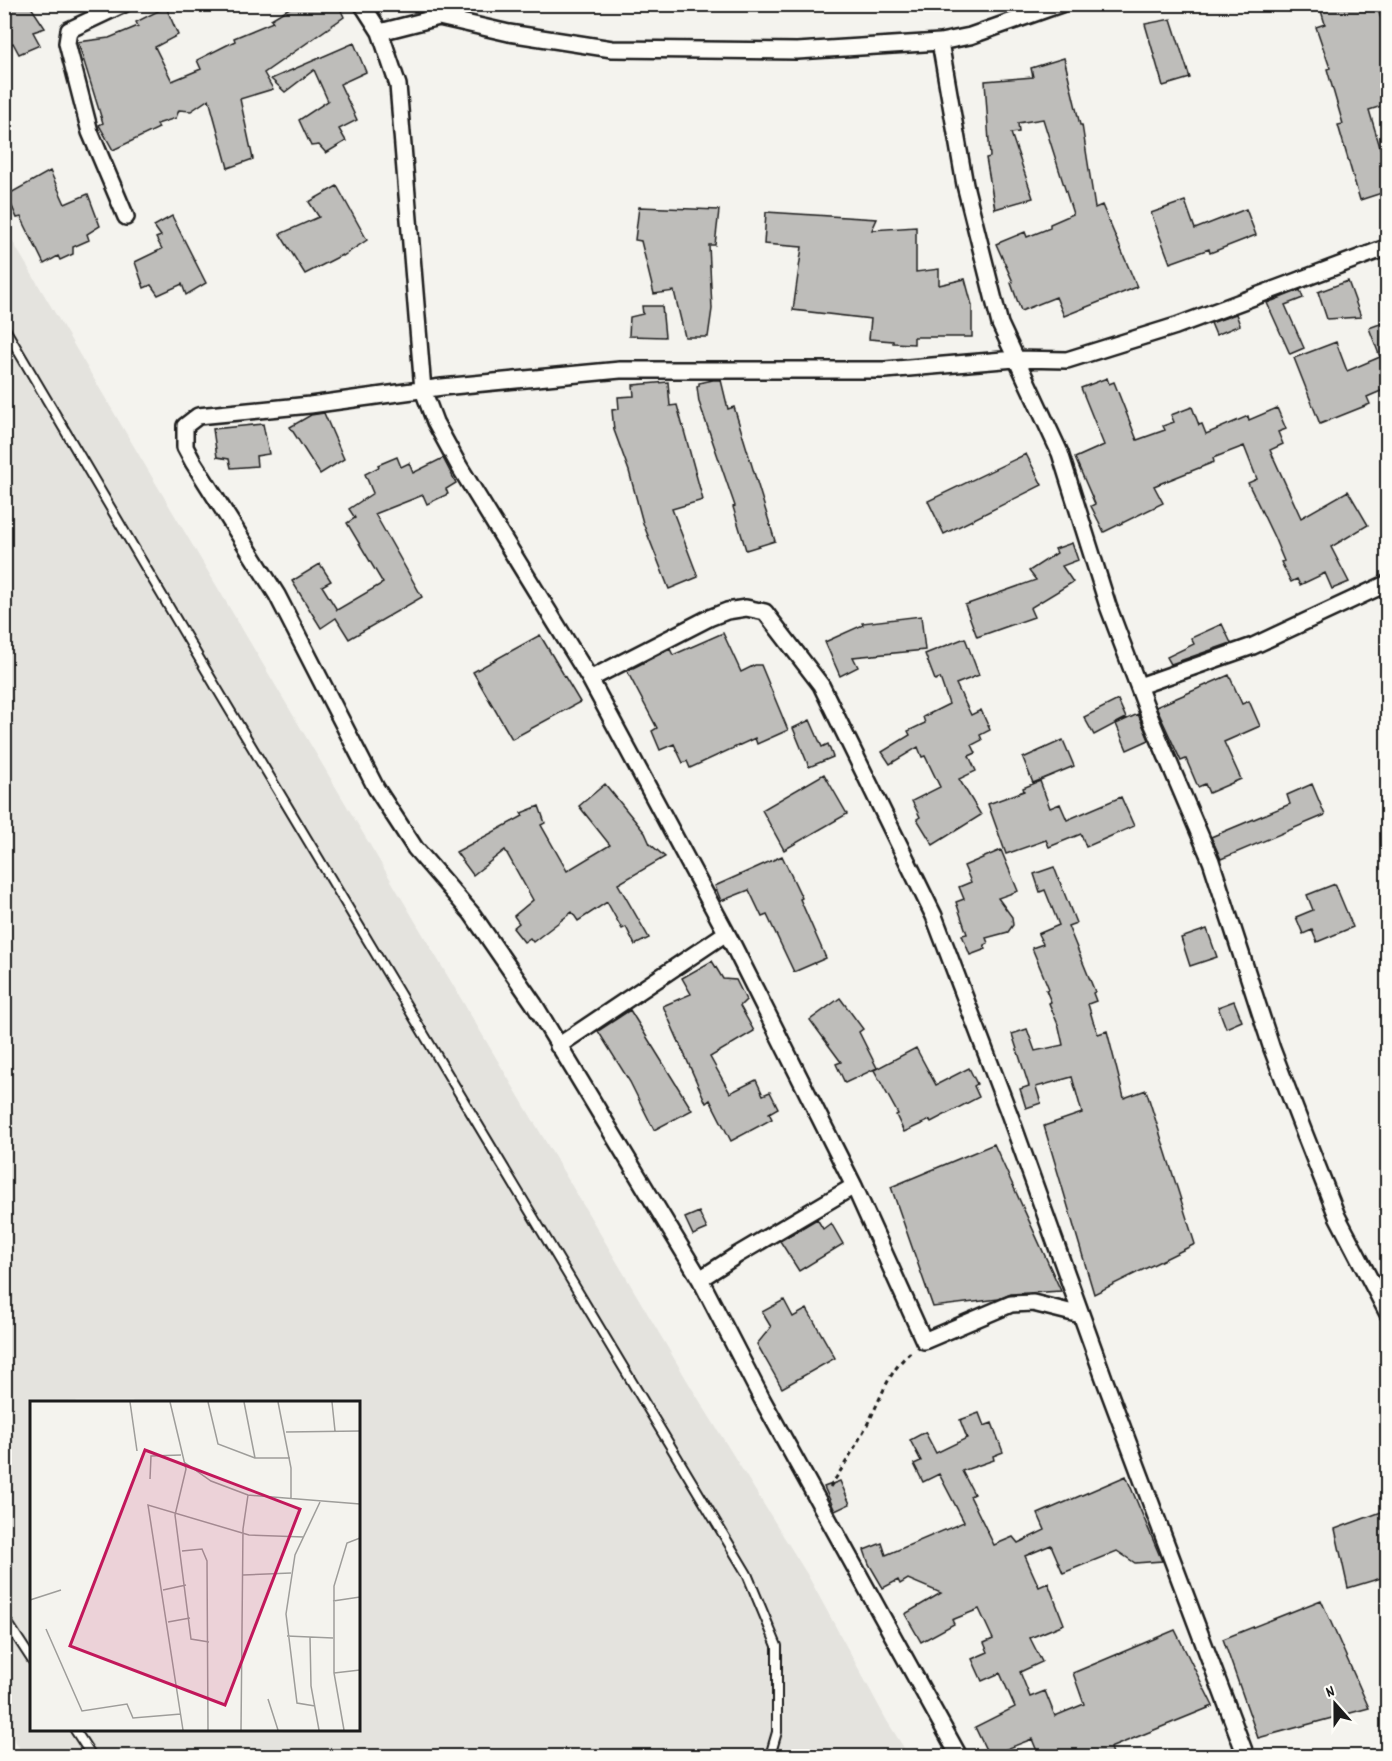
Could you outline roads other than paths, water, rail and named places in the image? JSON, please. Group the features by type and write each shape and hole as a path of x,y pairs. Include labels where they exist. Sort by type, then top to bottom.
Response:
{"street":[{"path":"124,4 69,30 67,43 90,132 126,217"},
{"path":"362,4 380,32 398,85 423,390 435,422 459,466 590,679 726,933 854,1186 924,1341 1011,1304 1033,1303 1081,1315"},
{"path":"424,4 439,17"},
{"path":"380,32 439,17 509,33 612,49 797,51 940,42 970,36 1061,4"},
{"path":"940,42 970,207 1000,324 1060,453 1094,565 1138,686 1211,861 1272,1048 1305,1135 1337,1216 1388,1314"},
{"path":"959,1756 762,1399 700,1279 534,1004 471,914 415,848 376,788 277,595 185,447 185,426 198,416 620,370 885,370 1016,359 1067,360 1176,326 1388,247"},
{"path":"1138,686 1253,646 1388,583"},
{"path":"590,679 718,615 746,608 765,612 821,685 934,916 1246,1756"},
{"path":"558,1046 726,933"},
{"path":"700,1279 736,1255 854,1186"}],"lane":[{"path":"4,327 216,687 747,1574 777,1646 777,1732 770,1756"},
{"path":"4,1617 30,1657"},
{"path":"76,1731 92,1756"}]}
